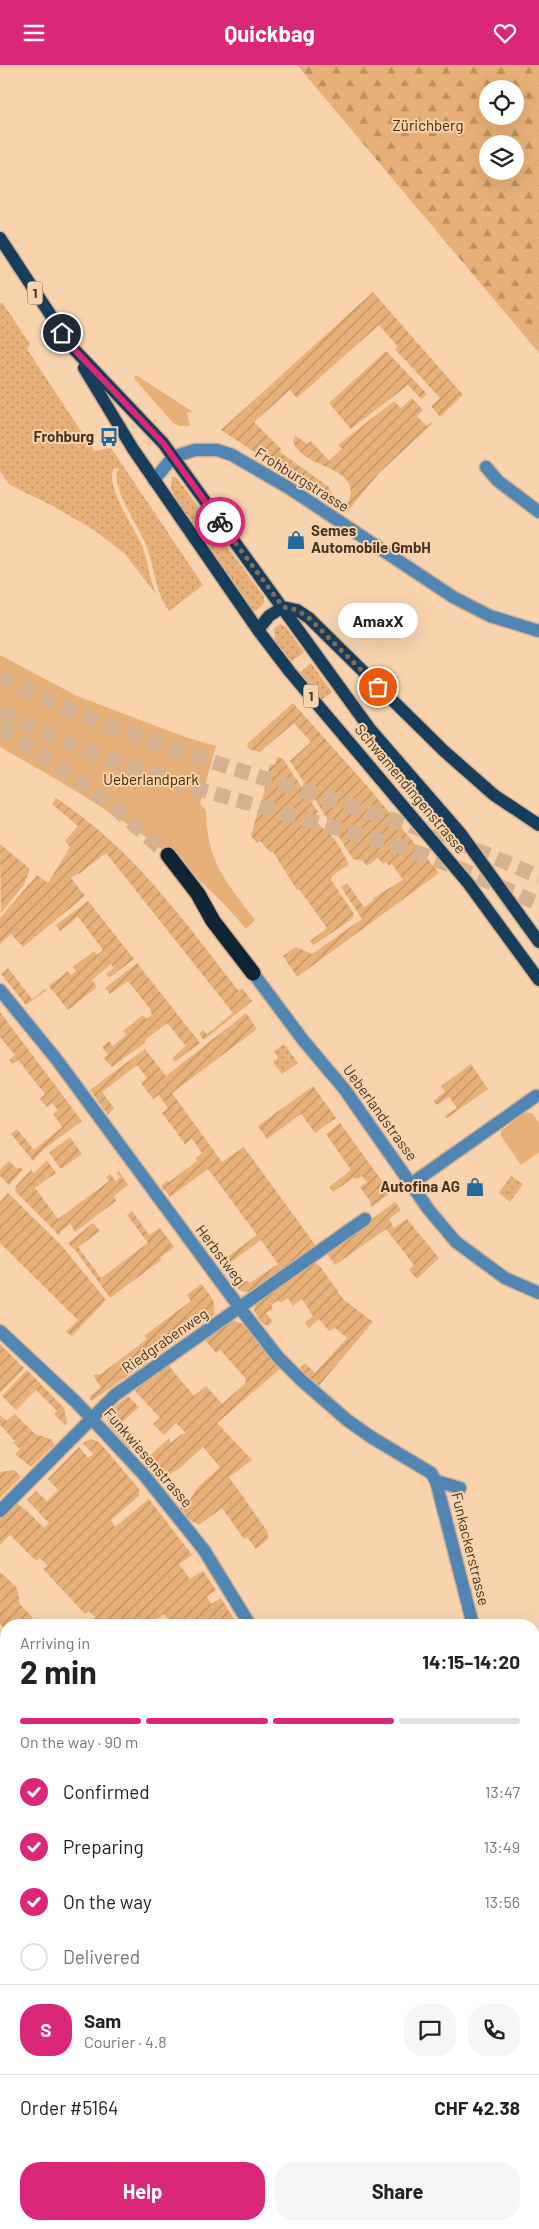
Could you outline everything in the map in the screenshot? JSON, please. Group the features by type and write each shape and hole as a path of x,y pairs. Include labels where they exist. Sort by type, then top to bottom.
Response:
{"highway":[{"path":"168,855 198,894 213,921 253,973"}],"main road":[{"name":"1","path":"0,238 71,346 163,443 283,607"},
{"name":"Schwamendingenstrasse","path":"71,346 116,422 154,480 258,630 290,672 468,883 539,980"},
{"name":"Schwamendingenstrasse","path":"283,607 370,729 461,833 539,942"},
{"path":"258,630 269,616 283,607 297,610 309,618 444,751 494,795 539,825"}],"street":[{"name":"Frohburgstrasse","path":"173,457 195,450 217,450 232,455 289,488 453,597 490,616 539,631"},
{"path":"154,480 173,457"},
{"path":"486,467 498,481 539,512"},
{"name":"Ueberlandstrasse","path":"253,973 303,1040 345,1090 441,1226 456,1242 505,1278 539,1293"},
{"name":"Herbstweg","path":"0,990 57,1060 278,1357 322,1400 372,1437 423,1467 436,1481 460,1488"},
{"path":"412,1184 536,1096"},
{"name":"Riedgrabenweg","path":"0,1511 115,1395 366,1219"},
{"name":"Funkwiesenstrasse","path":"0,1331 33,1360 92,1418 144,1475 177,1515 212,1563 246,1619"},
{"name":"Funkackerstrasse","path":"436,1481 471,1619"}],"green space":[{"name":"Zürichberg","path":"297,65 539,65 539,353"},
{"path":"373,292 463,395 440,417 431,406 440,398 395,349 398,347 379,325 297,398 290,390 254,422 281,449 280,452 329,487 332,494 329,501 221,430"},
{"path":"2,302 30,344 27,349 94,451 111,448 203,585 169,611 160,594 146,545 120,492 117,483 119,469 114,468 112,476 113,485 142,546 156,594 125,554 94,530 53,506 10,485 0,471 0,304"},
{"path":"386,351 427,394 421,399 408,385 351,429 329,403"},
{"path":"136,375 193,412 187,413 190,426 180,426 173,423 134,378"},
{"path":"412,398 423,410 417,416 427,426 431,422 432,424 379,473 347,512 344,510 350,495 350,485 334,470 310,459 300,452 293,442 295,435 307,444 311,441 329,461 342,449 338,445 394,401 401,408"},
{"path":"172,477 177,478 264,597 264,603 256,611 252,611 175,498 171,488"},
{"path":"280,624 285,626 304,652 290,663 275,641 274,628"},
{"name":"Ueberlandpark","path":"0,655 77,696 188,738 216,746 200,804 206,810 207,828 214,858 227,882 255,920 246,929 221,901 193,875 132,827 66,785 0,747"},
{"path":"311,663 332,692 322,700 299,673"},
{"path":"293,703 368,787 439,873 297,977 283,956 296,947 312,954 362,919 341,887 347,883 364,907 374,900 373,898 403,880 392,864 389,866 386,862 383,864 378,858 367,866 363,861 353,859 290,761 311,742 294,723 260,752 249,749 247,744"},
{"path":"277,757 283,759 318,812 313,819 327,830 338,844 349,864 332,876 331,880 354,914 352,919 314,945 310,941 327,928 299,889 297,890 273,852 271,853 260,841 257,843 251,836 258,810 260,810 270,764 275,765"},
{"path":"56,798 84,818 133,862 176,911 238,990 243,989 252,1001 204,1040 199,1034 203,1030 207,1034 233,1013 106,853 71,878 85,896 23,947 11,934 0,944 0,918 37,875 48,883 70,847 65,841 78,826 52,804"},
{"path":"0,844 30,869 23,886 1,913"},
{"path":"88,901 134,959 109,978 106,974 114,968 111,964 92,980 97,987 68,1010 49,986 68,971 71,975 76,971 73,967 94,951 97,955 103,950 78,917 60,931 56,925"},
{"path":"137,963 200,1043 175,1062 172,1058 186,1046 167,1023 145,1040 146,1042 112,1067 104,1058 108,1054 102,1047 109,1041 113,1046 126,1035 123,1031 143,1015 146,1019 152,1015 150,1009 128,981 110,994 105,988"},
{"path":"8,968 32,999 45,989 47,990 26,1005 1,974"},
{"path":"0,1012 82,1121 44,1149 33,1161 11,1134 17,1129 34,1150 62,1127 53,1114 58,1110 52,1103 47,1107 40,1099 45,1094 18,1060 12,1064 9,1060 15,1055 0,1037"},
{"path":"246,1013 257,1029 172,1093 222,1162 244,1147 316,1246 255,1290 244,1292 238,1289 231,1281 240,1274 245,1281 250,1283 278,1264 261,1240 231,1262 234,1266 224,1272 218,1264 257,1235 208,1169 170,1197 161,1186 197,1161 196,1158 202,1153 192,1139 185,1144 162,1113 168,1108 159,1095 153,1099 141,1083 147,1078 137,1065 102,1092 114,1108 108,1115 90,1090 145,1049 166,1076"},
{"path":"284,1044 298,1063 282,1074 273,1062 278,1058 274,1051"},
{"path":"471,1064 488,1089 447,1118 445,1116 457,1108 449,1097 437,1105 433,1101 445,1092 441,1086"},
{"path":"313,1086 336,1118 315,1133 301,1114 267,1139 258,1126"},
{"path":"525,1112 532,1113 539,1123 539,1152 521,1165 501,1136 501,1131"},
{"path":"340,1123 391,1193 371,1207 370,1201 360,1187 367,1182 362,1176 357,1179 353,1178 333,1192 329,1187 351,1170 326,1134"},
{"path":"70,1137 82,1154 61,1169 49,1153"},
{"path":"47,1160 56,1173 35,1188 58,1219 109,1181 106,1177 110,1174 116,1181 120,1177 117,1173 119,1171 128,1185 114,1196 116,1201 75,1232 70,1224 60,1232 60,1236 15,1191 16,1186 31,1170 34,1173"},
{"path":"9,1161 17,1169 20,1167 23,1170 9,1185 0,1176 0,1170"},
{"path":"511,1176 523,1184 510,1202 499,1193"},
{"path":"8,1193 62,1246 106,1300 72,1336 66,1332 78,1320 0,1243 0,1202"},
{"path":"395,1202 401,1210 389,1219 394,1228 407,1219 439,1258 417,1279 409,1270 414,1265 386,1229 335,1265 326,1252"},
{"path":"132,1211 149,1235 160,1228 174,1247 160,1258 161,1260 110,1298 76,1251 68,1243 93,1223 100,1231 78,1247 101,1278 148,1243 127,1215"},
{"path":"314,1262 320,1266 343,1299 373,1322 317,1388 298,1369 305,1363 315,1373 347,1338 335,1328 329,1331 319,1319 309,1328 305,1323 313,1316 302,1299 293,1306 288,1298 281,1303 278,1300 271,1305 273,1309 266,1313 273,1322 268,1326 262,1323 254,1311 256,1302"},
{"path":"201,1284 214,1302 213,1315 93,1400 90,1400 91,1395 101,1388 93,1375 101,1374 147,1339 144,1336 191,1301 187,1295"},
{"path":"231,1321 243,1324 280,1369 217,1423 252,1460 229,1477 267,1531 268,1539 256,1549 247,1537 244,1539 222,1508 199,1525 190,1520 180,1508 187,1504 197,1488 220,1467 203,1447 180,1468 164,1478 159,1472 154,1476 146,1467 146,1459 169,1438 171,1443 180,1435 186,1433 176,1423 164,1435 153,1424 160,1418 135,1391 168,1365 194,1396 206,1386 222,1404 245,1384 246,1379 220,1350 216,1353 204,1339"},
{"path":"0,1344 24,1368 0,1393"},
{"path":"27,1370 64,1408 67,1422 65,1425 54,1414 57,1411 36,1390 16,1410 2,1396"},
{"path":"128,1396 139,1407 118,1426 128,1436 131,1434 138,1441 130,1449 108,1424 111,1411"},
{"path":"15,1414 35,1434 51,1439 54,1445 31,1467 15,1454 20,1449 13,1443 15,1441 0,1425 0,1415 7,1421"},
{"path":"91,1439 99,1442 139,1489 139,1496 111,1520 115,1527 149,1499 192,1555 179,1564 190,1579 203,1571 216,1590 207,1596 211,1604 221,1598 234,1619 168,1619 164,1614 157,1619 93,1619 95,1617 89,1611 85,1614 43,1569 48,1566 40,1558 36,1561 10,1535 0,1545 0,1519 16,1503 44,1528 49,1523 27,1500 36,1491 47,1501 58,1490 48,1479 79,1447 88,1458 93,1454 83,1443"},
{"path":"14,1470 21,1477 0,1498 0,1472"},
{"path":"0,1572 17,1588 20,1604 33,1618 0,1619"}],"tunnel":[{"path":"0,677 65,708 132,734 200,758 405,824 473,849 539,877"},
{"path":"0,713 99,756 198,789 400,846 463,870 539,904"},
{"path":"0,728 112,805 168,855"}],"way so far":[{"path":"220,522 283,607 297,610 309,618 378,687"}],"place":[{"name":"Frohburg","path":"109,437"},
{"name":"Semes Automobile GmbH","path":"296,540"},
{"name":"AmaxX","path":"378,687"},
{"name":"Autofina AG","path":"475,1187"}],"route":[{"path":"62,333 71,346 163,443 220,522"}]}
